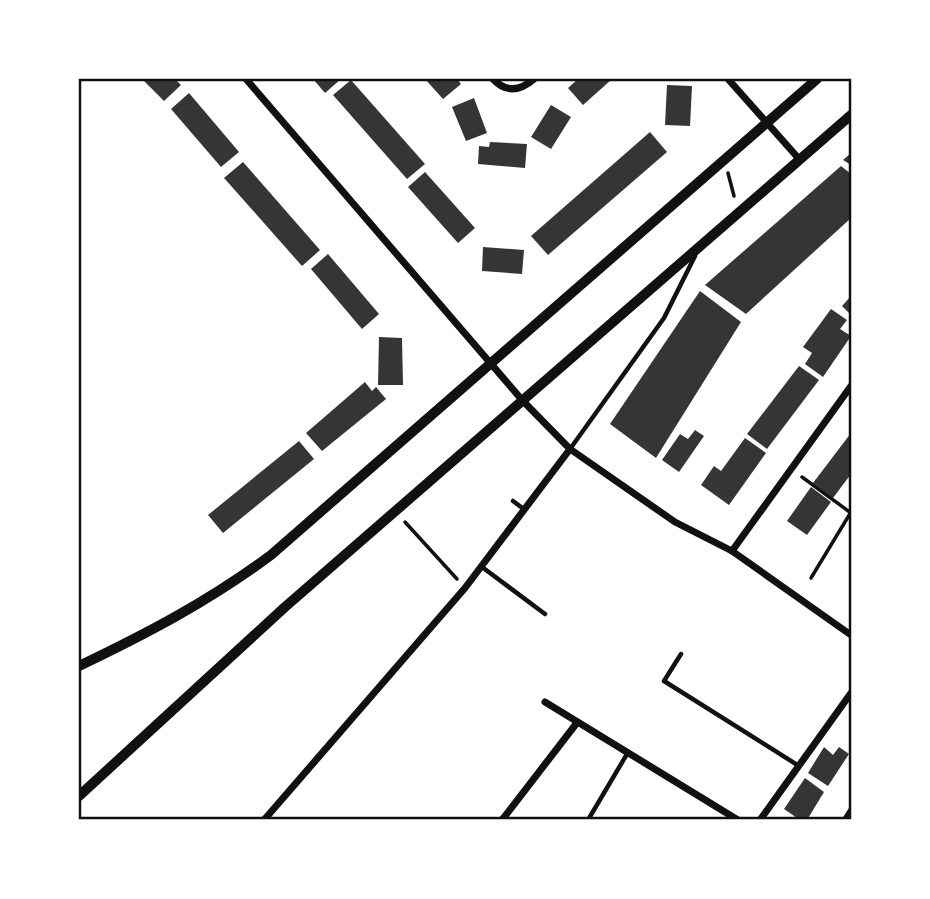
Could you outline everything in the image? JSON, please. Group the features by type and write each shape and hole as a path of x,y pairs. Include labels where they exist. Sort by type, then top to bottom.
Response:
{"street":[{"path":"246,79 523,401 569,449 674,522 733,551 851,635"},
{"path":"493,79 501,88 513,89 524,88 534,79"},
{"path":"728,79 800,160"},
{"path":"79,666 166,624 218,594 271,555 817,79"},
{"path":"79,796 285,607 851,115"},
{"path":"733,551 851,386"},
{"path":"264,820 466,588 569,449"},
{"path":"760,820 851,694"},
{"path":"545,702 576,724 738,820"},
{"path":"502,820 576,724"}],"lane":[{"path":"569,449 664,318 699,249"},
{"path":"513,501 525,511"},
{"path":"482,566 545,614"},
{"path":"681,654 664,681 799,766"},
{"path":"588,820 626,754"},
{"path":"844,820 851,809"}],"path":[{"path":"721,163 728,172 735,200 743,210"},
{"path":"792,469 851,514 811,578"},
{"path":"396,512 466,588"}],"building":[{"path":"142,79 175,79 181,85 164,101"},
{"path":"313,79 341,79 325,93"},
{"path":"425,79 457,79 461,84 443,99"},
{"path":"578,79 611,80 583,105 568,88"},
{"path":"351,80 425,164 407,179 333,95"},
{"path":"667,85 692,86 690,126 665,125"},
{"path":"189,93 239,152 221,167 171,109"},
{"path":"474,98 487,133 466,141 452,107"},
{"path":"551,105 571,117 551,149 531,137"},
{"path":"650,132 667,152 548,255 531,236"},
{"path":"490,142 527,144 525,168 478,164 479,146 489,147"},
{"path":"851,153 851,165 843,160"},
{"path":"243,162 320,250 302,266 224,178"},
{"path":"841,166 851,174 851,218 746,314 705,285"},
{"path":"425,172 475,228 458,243 408,187"},
{"path":"483,247 524,250 522,274 482,271"},
{"path":"328,254 379,314 362,329 311,269"},
{"path":"700,291 741,322 656,458 610,424"},
{"path":"851,296 851,315 842,306"},
{"path":"831,309 847,320 840,329 851,336 823,377 805,364 812,353 803,347"},
{"path":"379,337 402,338 403,385 378,385"},
{"path":"799,366 819,380 767,449 747,434"},
{"path":"365,382 372,391 376,387 386,399 322,451 306,433"},
{"path":"695,430 704,436 679,472 662,460 680,434 688,439"},
{"path":"851,433 851,474 833,498 813,483"},
{"path":"745,438 766,453 729,505 701,485 714,466 721,471"},
{"path":"299,441 314,459 223,533 208,515"},
{"path":"811,487 831,502 807,535 787,521"},
{"path":"824,747 833,755 839,747 849,754 828,786 808,773"},
{"path":"805,778 824,792 807,820 800,820 784,809"}]}
